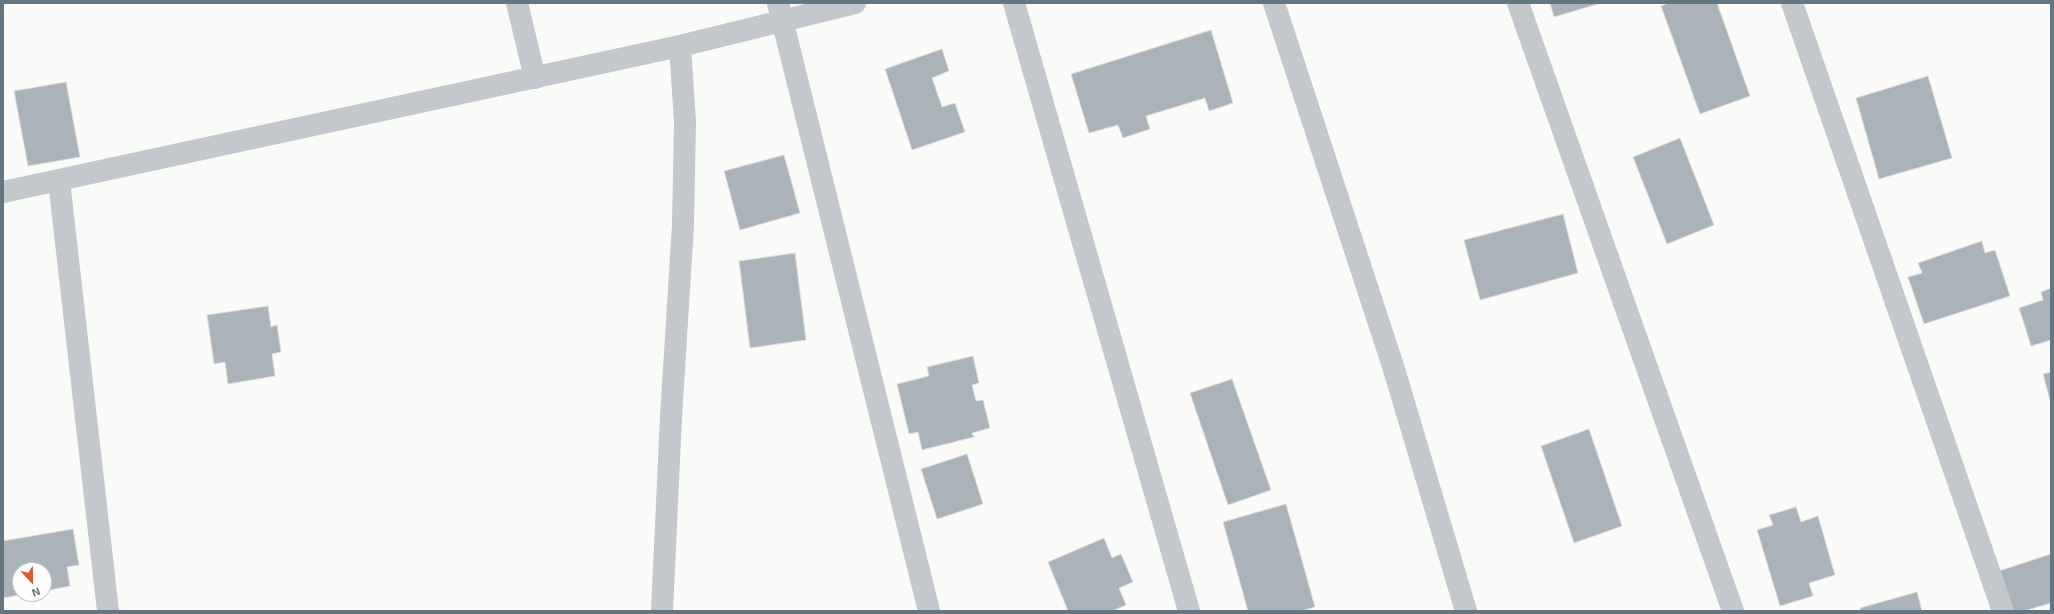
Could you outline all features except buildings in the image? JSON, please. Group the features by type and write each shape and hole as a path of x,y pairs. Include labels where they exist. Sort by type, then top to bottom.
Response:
{"street":[{"path":"516,3 535,78"},
{"path":"3,192 680,46 780,11 855,3"},
{"path":"1014,3 1189,611"},
{"path":"1274,3 1393,366 1466,611"},
{"path":"1518,3 1733,611"},
{"path":"1792,3 2003,611"},
{"path":"780,11 929,611"},
{"path":"662,611 671,417 683,225 685,122 680,46"},
{"path":"59,180 108,611"}]}
